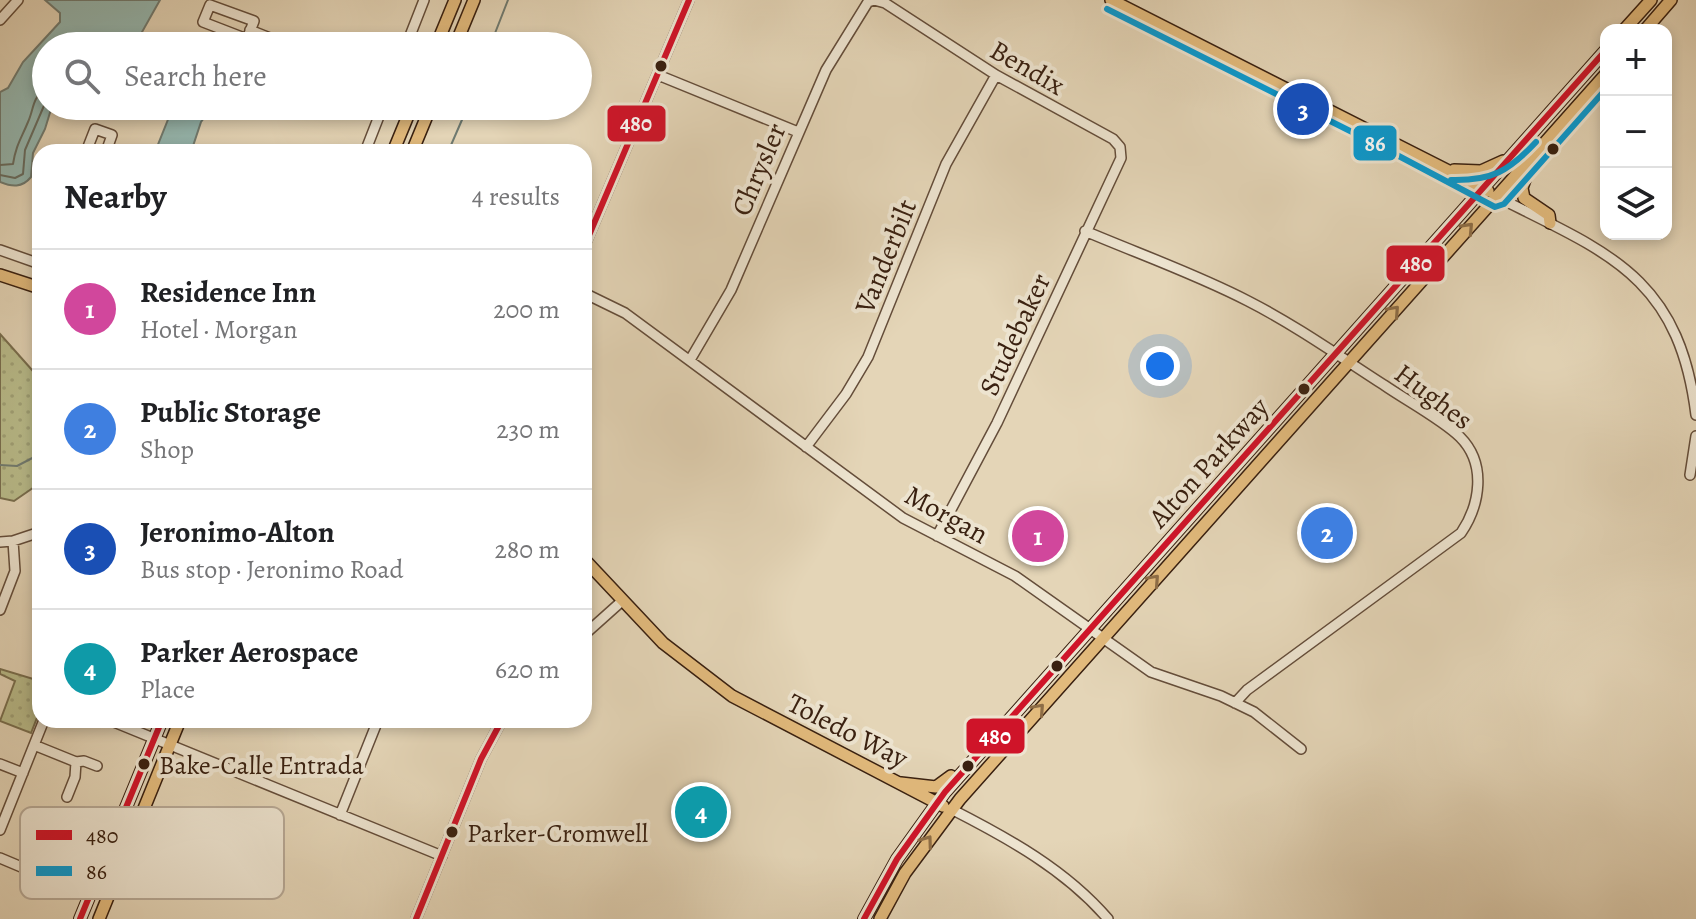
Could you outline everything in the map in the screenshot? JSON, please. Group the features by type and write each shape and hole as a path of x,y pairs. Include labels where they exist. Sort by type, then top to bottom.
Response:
{"main road":[{"path":"442,32 455,0"},
{"path":"461,32 474,0"},
{"path":"1111,0 1483,187 1497,197"},
{"path":"1629,24 1650,1"},
{"path":"1650,24 1668,4"},
{"name":"Alton Parkway","path":"864,919 897,859 937,803 1600,57"},
{"name":"Alton Parkway","path":"880,919 905,873 951,809 1600,81"},
{"path":"396,144 406,120"},
{"path":"415,144 425,120"},
{"path":"1449,170 1481,171 1510,157"},
{"path":"1524,167 1527,174 1522,188 1524,198 1549,215 1550,223"},
{"path":"0,275 32,285"},
{"name":"Toledo Way","path":"592,568 663,643 732,696 951,809"},
{"path":"126,807 159,728"},
{"path":"145,807 177,728"},
{"path":"899,784 930,787 943,784 973,752 985,748"},
{"path":"80,919 88,899"},
{"path":"99,919 107,899"}],"street":[{"path":"0,20 18,0"},
{"path":"411,32 424,0"},
{"path":"592,228 689,0"},
{"name":"Bendix","path":"874,0 885,3 996,75 1113,139 1120,147"},
{"name":"Chrysler","path":"690,360 731,290 826,70 864,6 874,0"},
{"path":"229,32 203,22 210,5 254,21 250,30 255,32"},
{"path":"658,75 798,132"},
{"name":"Vanderbilt","path":"806,447 858,376 946,164 996,75"},
{"path":"368,144 378,120"},
{"path":"89,144 95,129 112,135 109,144"},
{"name":"Studebaker","path":"937,536 997,423 1121,158 1120,147"},
{"path":"1497,197 1605,252 1635,277 1677,335 1685,357 1696,415"},
{"name":"Hughes","path":"1085,231 1246,300 1336,354 1460,437 1475,465 1479,483 1477,501 1472,517 1461,533 1247,690 1235,703"},
{"path":"0,250 32,261"},
{"name":"Morgan","path":"592,297 625,313 903,518 1015,576 1151,672 1221,696 1254,712 1301,749"},
{"path":"1690,475 1696,436"},
{"path":"0,542 32,535"},
{"path":"0,610 15,571 13,541"},
{"path":"592,628 622,601"},
{"path":"0,830 41,728"},
{"path":"128,728 442,856"},
{"path":"340,815 375,728"},
{"path":"416,919 481,759 498,728"},
{"path":"34,745 76,762 84,761 97,766"},
{"path":"67,797 75,777 76,762"},
{"path":"0,764 23,773"},
{"name":"Toledo Way","path":"951,809 1036,857 1065,878 1108,919"},
{"path":"0,858 20,866"}],"green space":[{"path":"0,334 32,370 32,489 14,501 0,498"},
{"path":"0,669 32,679 31,733 0,721 15,681 0,674"}],"water":[{"path":"45,0 160,0 142,32 51,32 60,22 60,13"},
{"path":"32,52 32,120 48,120 38,144 32,144 31,177 17,186 0,182 0,92 8,88"},
{"path":"168,120 202,120 194,144 158,144"}],"waterway":[{"path":"495,32 508,0"},
{"path":"451,144 462,120"},
{"path":"0,465 17,466 32,458"}],"transit line":[{"name":"480","path":"592,228 689,0"},
{"name":"86","path":"1107,9 1495,207 1504,204 1600,96"},
{"name":"480","path":"864,919 897,859 945,792 1600,57"},
{"name":"86","path":"1451,180 1478,179 1499,172 1536,142"},
{"name":"480","path":"126,807 159,728"},
{"name":"480","path":"416,919 481,759 498,728"},
{"name":"480","path":"80,919 88,899"}],"place":[{"name":"Jeronimo-Alton","path":"1303,109"},
{"name":"Public Storage","path":"1327,533"},
{"name":"Residence Inn","path":"1038,536"},
{"name":"Bake-Calle Entrada","path":"144,764"},
{"name":"Parker Aerospace","path":"701,812"},
{"name":"Parker-Cromwell","path":"452,832"}]}
